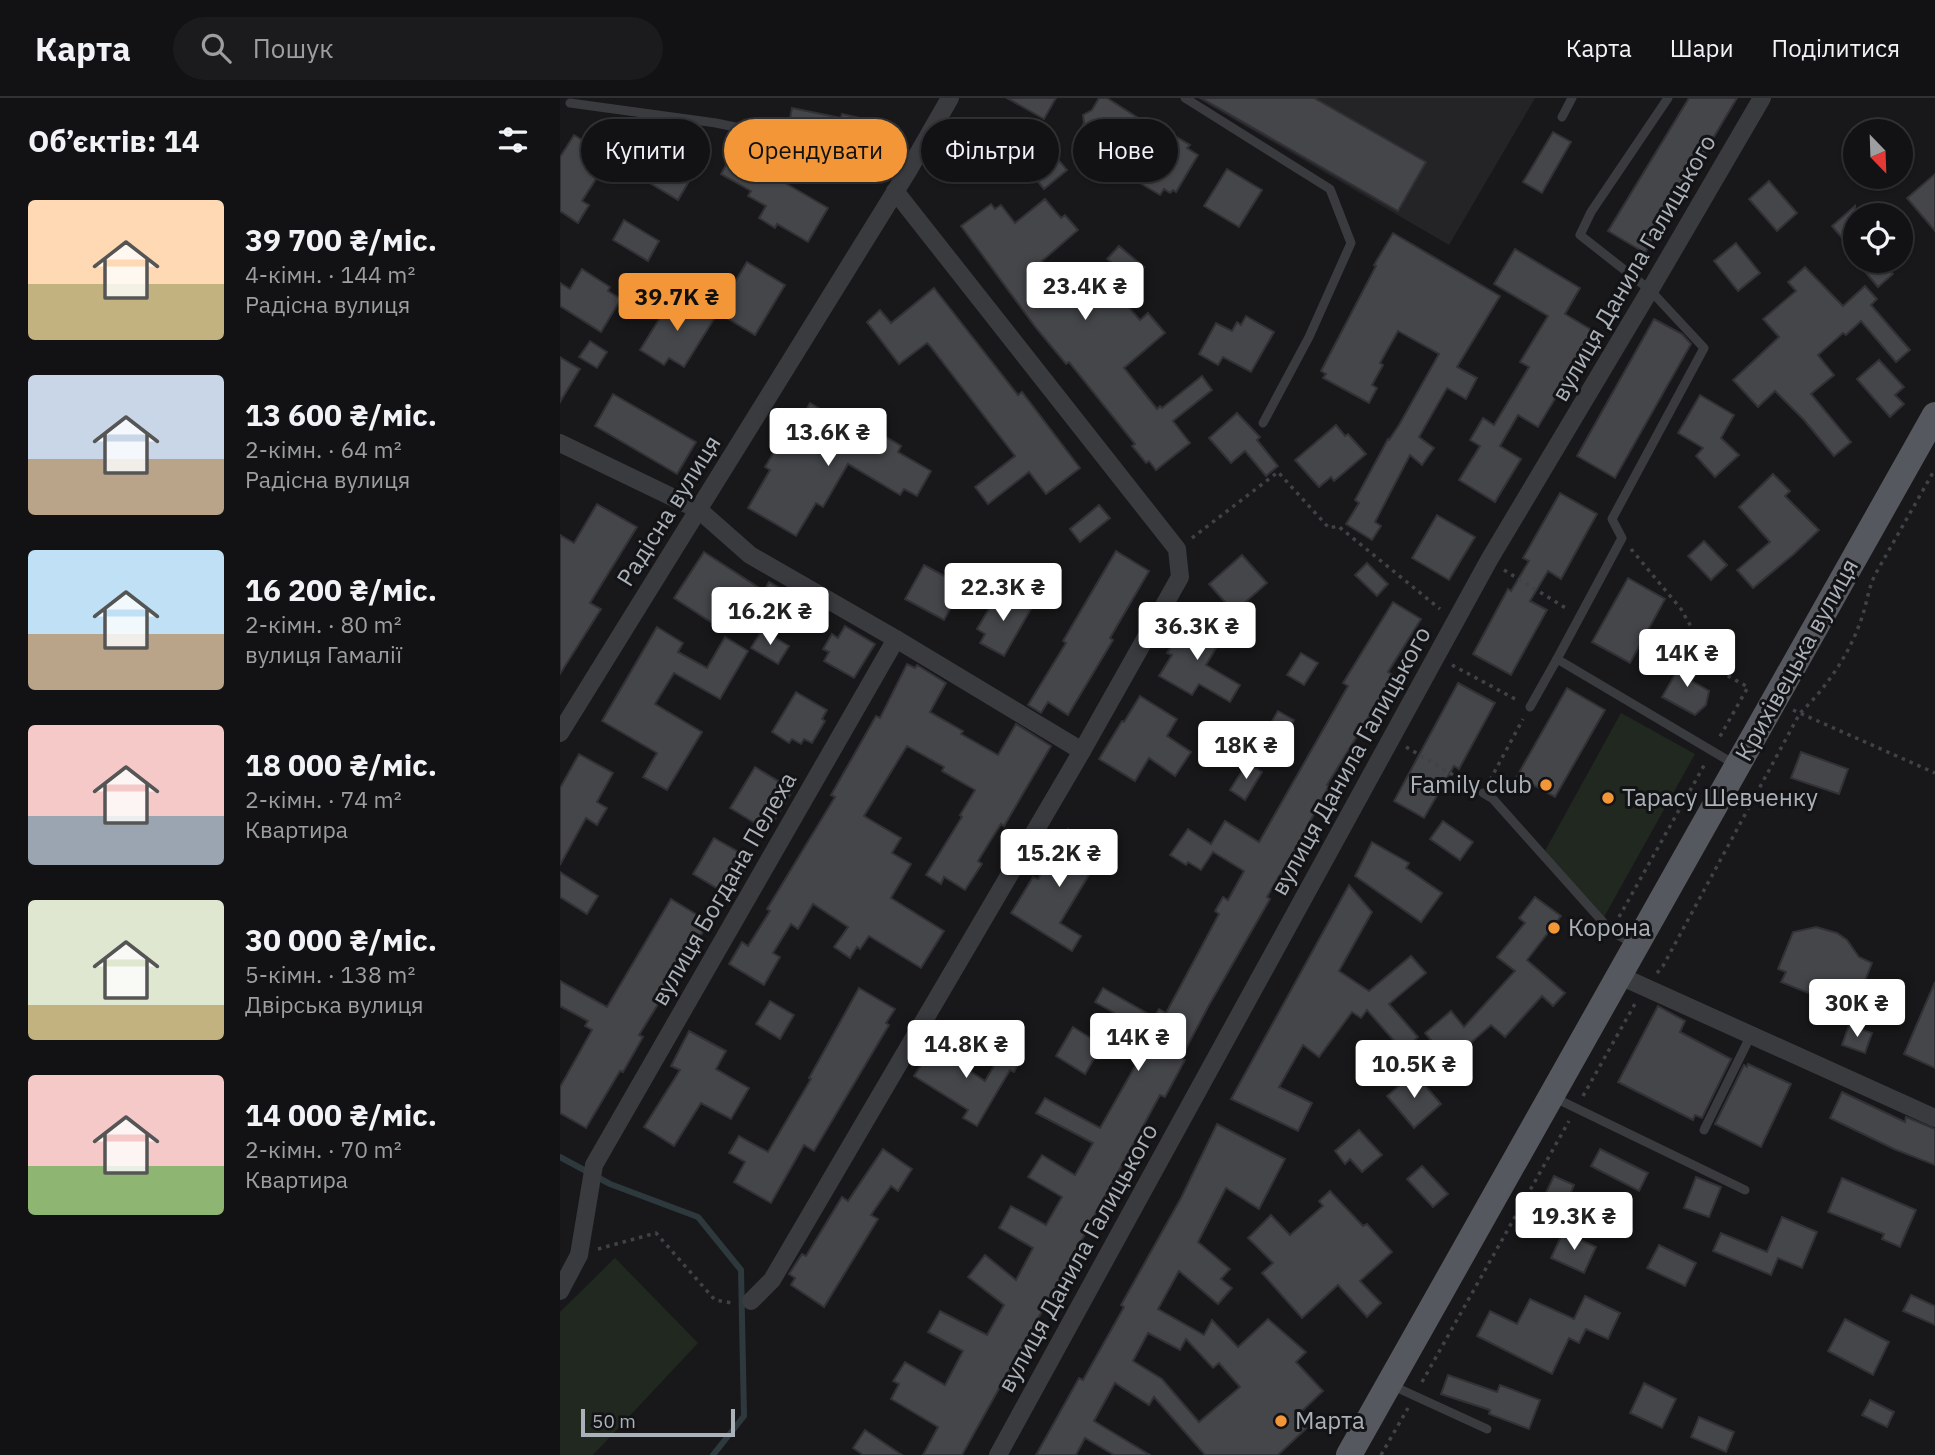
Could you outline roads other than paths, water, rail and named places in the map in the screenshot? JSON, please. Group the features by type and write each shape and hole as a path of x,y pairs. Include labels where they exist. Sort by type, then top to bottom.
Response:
{"main road":[{"name":"Крихівецька вулиця","path":"1349,1455 1935,415"}],"street":[{"name":"Радісна вулиця","path":"560,733 908,171 950,98"},
{"name":"вулиця Данила Галицького","path":"998,1455 1489,560 1762,98"},
{"path":"743,1303 772,1280 1082,751 1180,577 1177,550 895,191"},
{"path":"560,443 699,510 750,555 1082,751"},
{"name":"вулиця Богдана Пелеха","path":"560,1292 579,1255 594,1165 896,639"},
{"path":"1620,976 1935,1118"}],"lane":[{"path":"1185,98 1329,189 1351,243 1309,337 1263,423"},
{"path":"1562,117 1572,98"},
{"path":"1530,707 1622,538 1612,519 1704,348 1650,290 1580,235 1591,212 1668,98"},
{"path":"570,103 716,123 811,143 908,171"},
{"path":"1557,659 1737,766"},
{"path":"1483,793 1493,799 1611,931 1637,946"},
{"path":"1704,1130 1751,1035"},
{"path":"1552,1097 1745,1190"},
{"path":"1389,1384 1488,1429"}],"waterway":[{"path":"560,1157 610,1184 698,1217 741,1270 744,1416 713,1455"}],"place":[{"name":"Family club","path":"1546,785"},
{"name":"Тарасу Шевченку","path":"1608,798"},
{"name":"Корона","path":"1554,928"},
{"name":"Марта","path":"1281,1421"}]}
